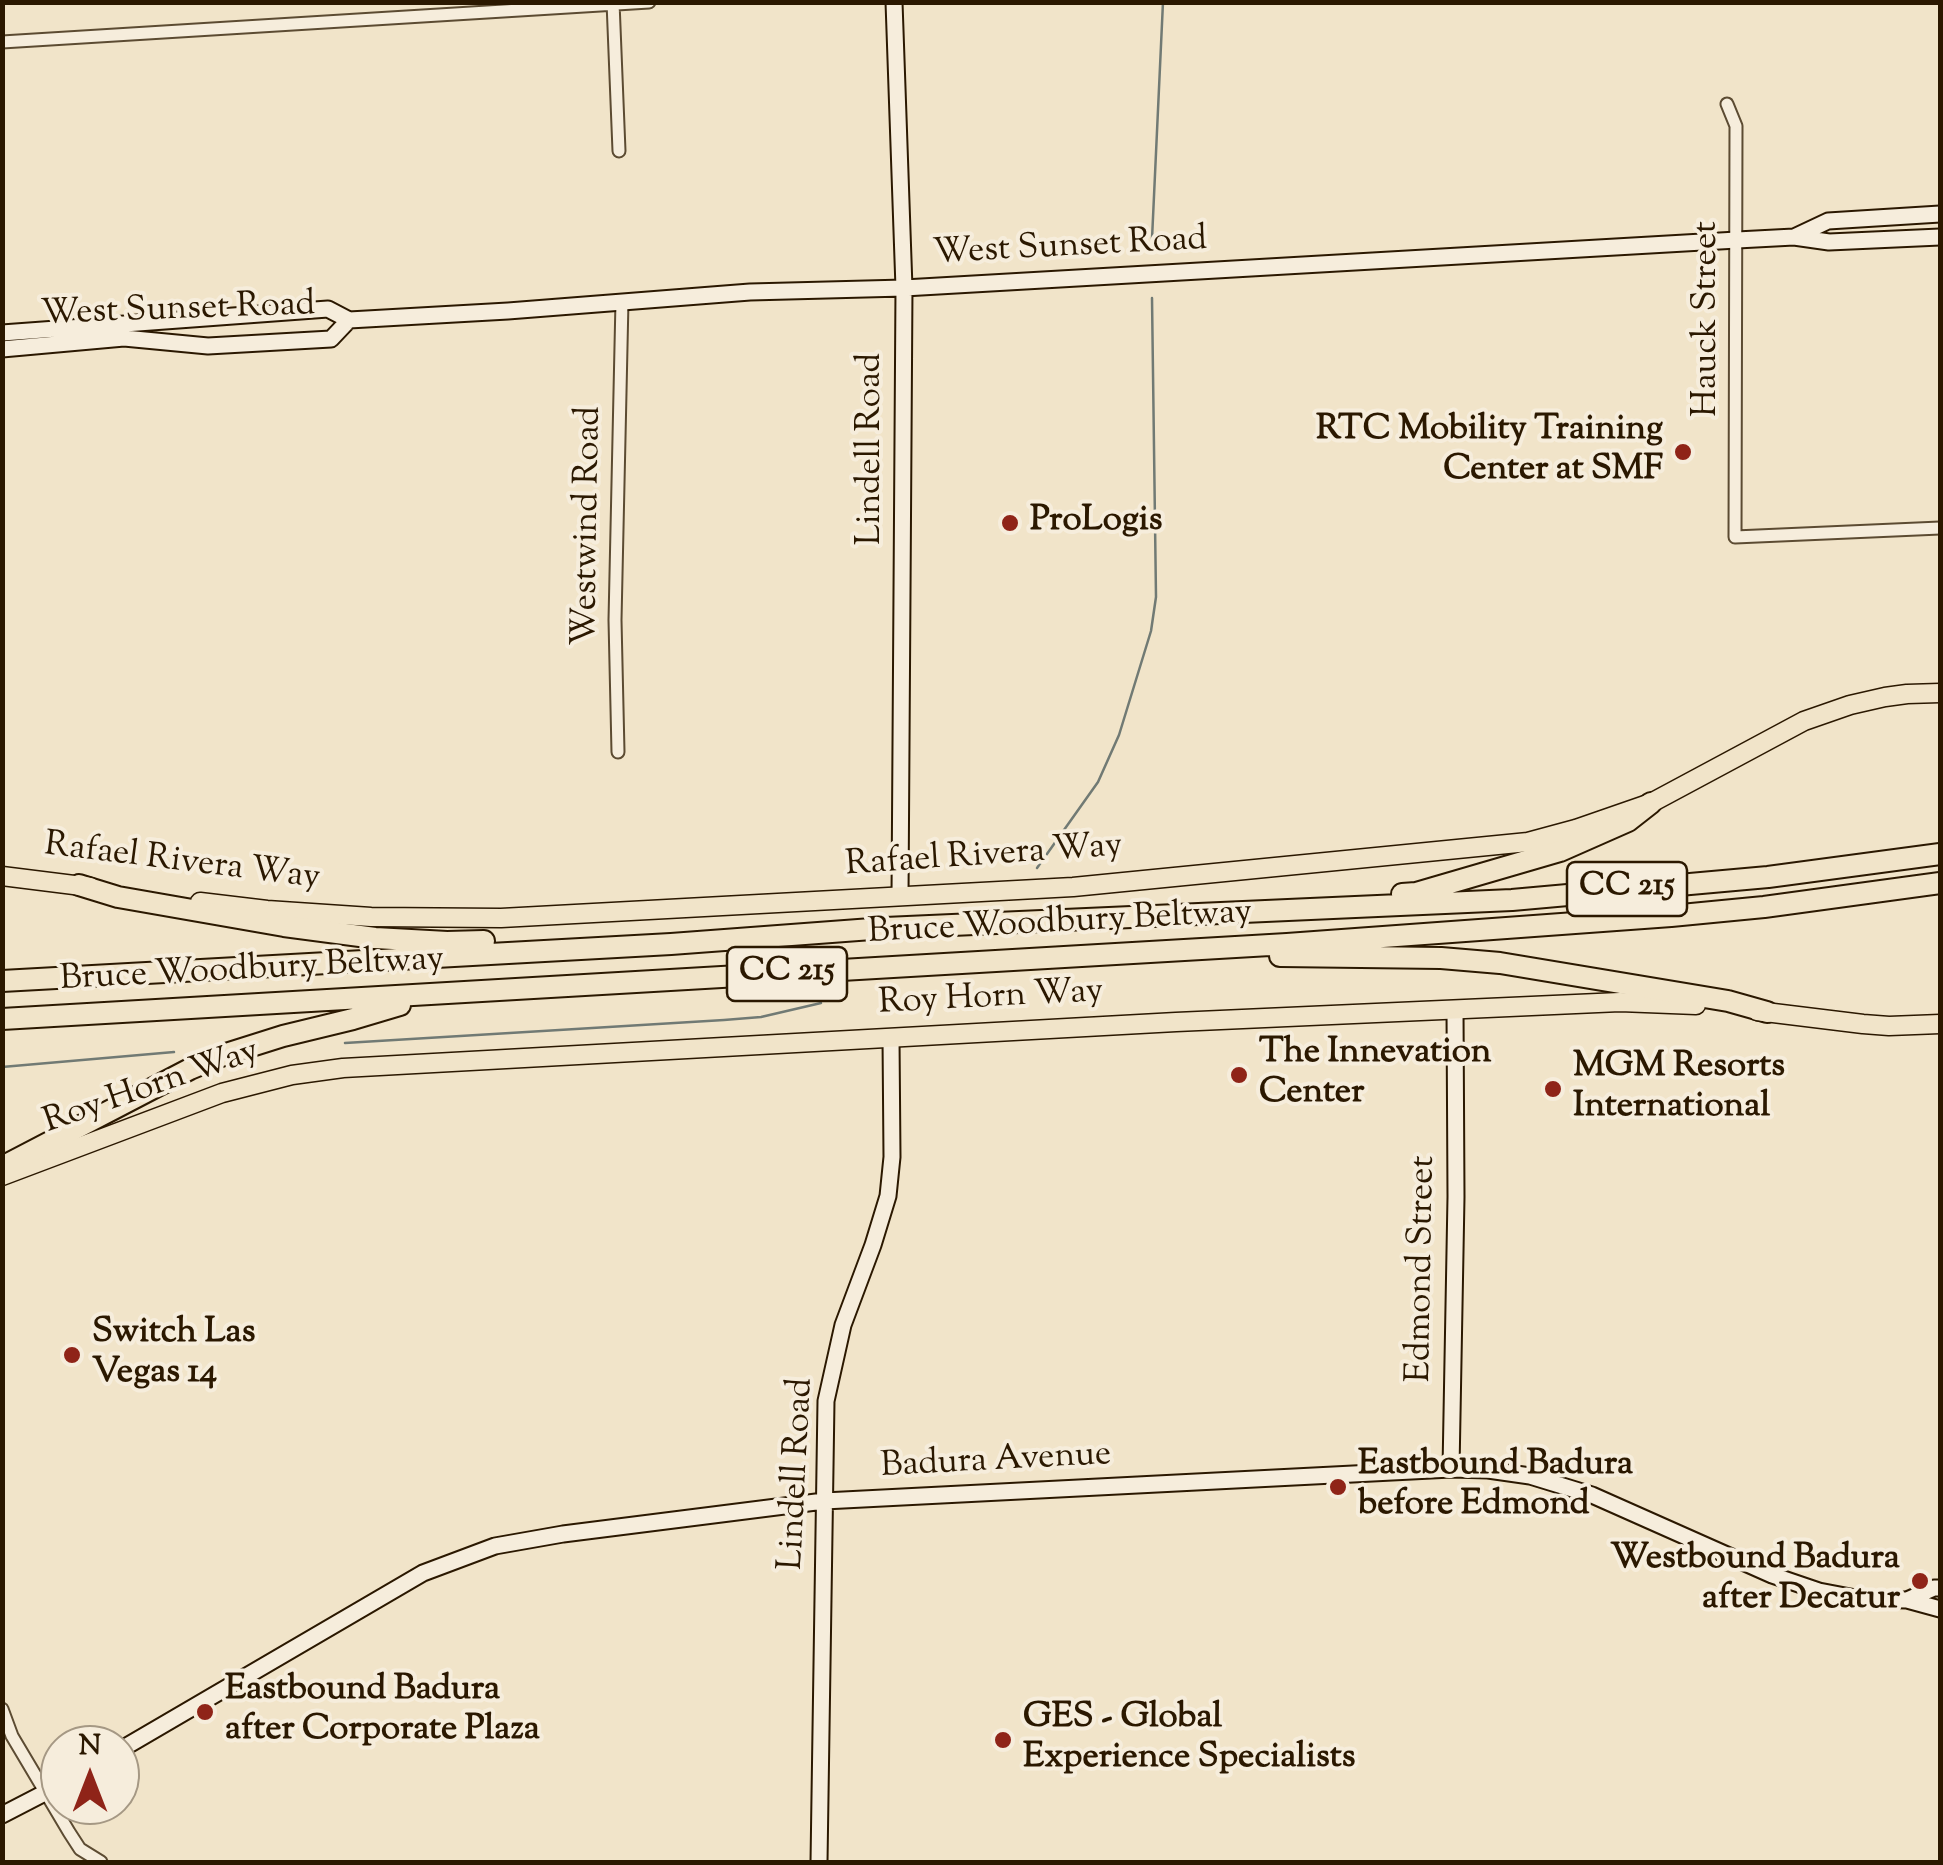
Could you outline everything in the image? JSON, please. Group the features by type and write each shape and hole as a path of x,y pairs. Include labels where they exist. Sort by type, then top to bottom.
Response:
{"highway":[{"path":"1312,910 1416,893 1560,850 1618,826 1651,802"},
{"name":"Bruce Woodbury Beltway","path":"2,981 670,944 884,928 1529,898 1768,876 1940,854"},
{"name":"Bruce Woodbury Beltway","path":"2,1019 1305,943 1671,916 1940,883"},
{"path":"79,886 118,897 375,938 446,942 627,938 670,944"},
{"path":"1143,952 1441,958 1500,963 1728,1001 1767,1012"},
{"path":"2,1167 226,1054 430,995"}],"main road":[{"name":"Lindell Road","path":"894,2 904,288 900,896"},
{"name":"West Sunset Road","path":"1794,237 1828,221 1940,214"},
{"name":"West Sunset Road","path":"2,334 328,309 349,320 750,292 904,288 1794,237 1828,242 1940,237"},
{"name":"West Sunset Road","path":"2,350 124,338 208,346 331,339 349,320"},
{"name":"Rafael Rivera Way","path":"2,876 254,909 371,917 501,918 1142,881 1528,842 1651,802 1804,721 1850,705 1940,690"},
{"name":"Roy Horn Way","path":"2,1176 208,1098 255,1084 343,1068 1653,1002 1890,1026 1940,1024"},
{"name":"Edmond Street","path":"1452,1470 1455,1010"},
{"path":"1890,1026 1904,1031 1940,1032"},
{"name":"Lindell Road","path":"819,1862 826,1401 843,1325 888,1196 892,1157 891,1038"},
{"name":"Badura Avenue","path":"140,1738 423,1573 494,1546 824,1501 1488,1470 1530,1476 1592,1495 1819,1592 1907,1600 1940,1609"},
{"name":"Badura Avenue","path":"1907,1600 1940,1588"},
{"path":"2,1815 40,1796"}],"street":[{"path":"2,42 649,2"},
{"path":"613,4 619,151"},
{"name":"Hauck Street","path":"1726,104 1736,126 1735,537 1940,528"},
{"name":"Westwind Road","path":"618,752 615,620 622,301"},
{"path":"2,1708 12,1736 40,1772"},
{"path":"69,1825 80,1849 101,1862"}],"waterway":[{"path":"1152,239 1163,2"},
{"path":"1037,868 1098,782 1119,735 1151,631 1156,597 1152,298"},
{"path":"345,1043 761,1017 821,1003"},
{"path":"2,1067 174,1052"}],"place":[{"name":"RTC Mobility Training Center at SMF","path":"1683,452"},
{"name":"ProLogis","path":"1010,523"},
{"name":"The Innevation Center","path":"1239,1075"},
{"name":"MGM Resorts International","path":"1553,1089"},
{"name":"Switch Las Vegas 14","path":"72,1355"},
{"name":"Eastbound Badura before Edmond","path":"1338,1487"},
{"name":"Westbound Badura after Decatur","path":"1920,1581"},
{"name":"Eastbound Badura after Corporate Plaza","path":"205,1712"},
{"name":"GES - Global Experience Specialists","path":"1003,1740"}]}
